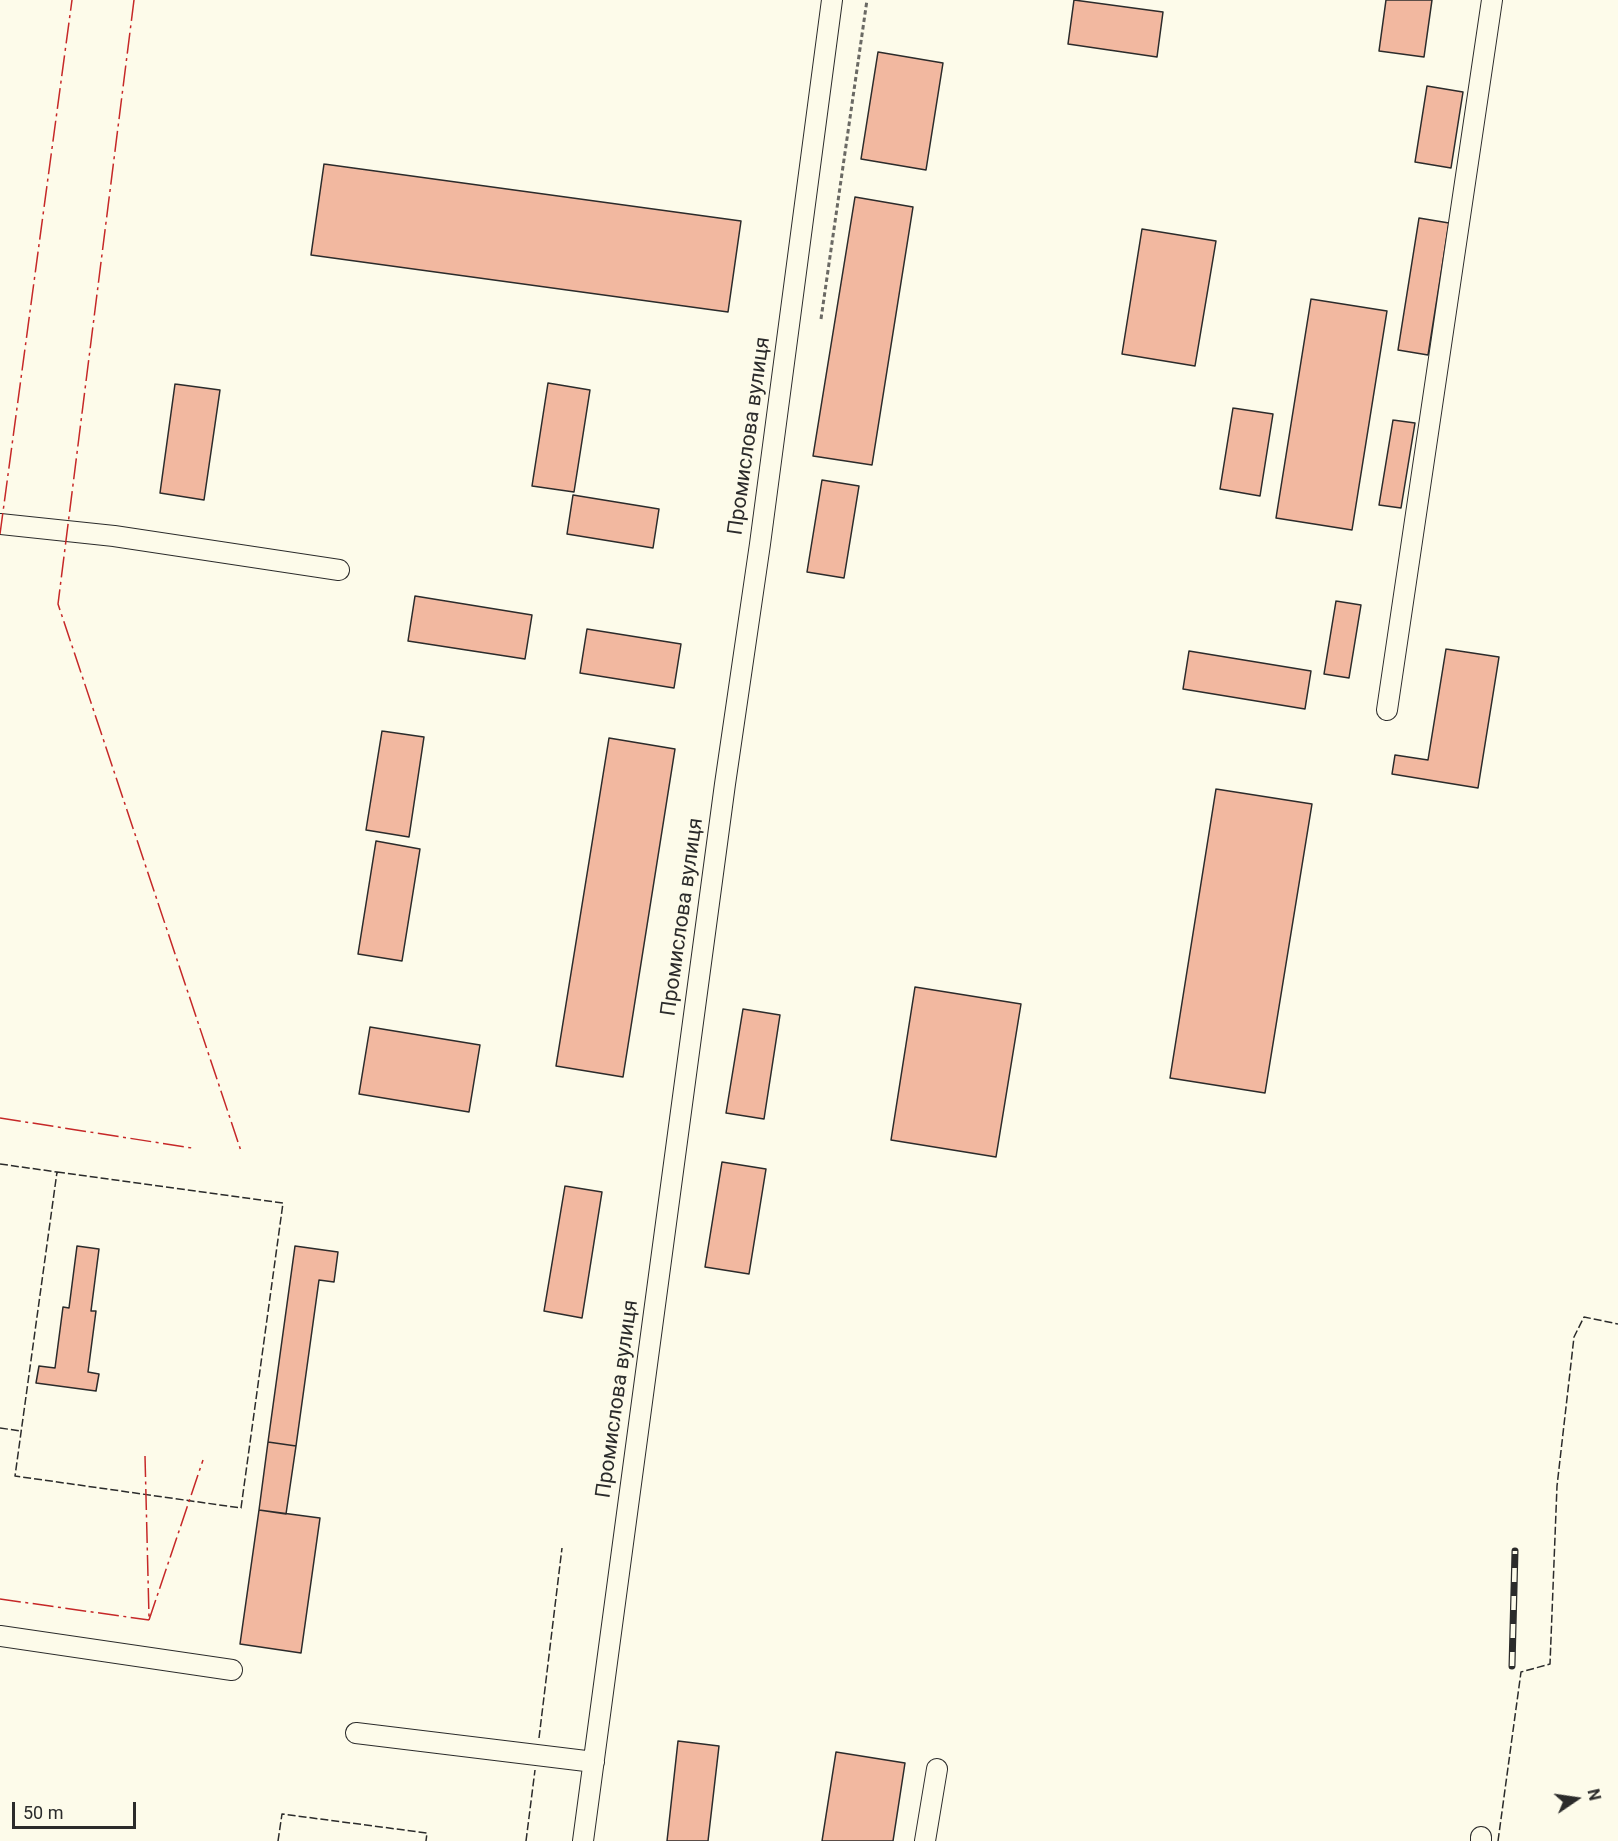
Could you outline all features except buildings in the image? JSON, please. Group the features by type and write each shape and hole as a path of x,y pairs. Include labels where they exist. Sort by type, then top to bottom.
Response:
{"street":[{"name":"Промислова вулиця","path":"583,1841 832,0"},
{"path":"1387,710 1492,0"},
{"path":"0,524 114,536 339,570"},
{"path":"0,1636 232,1670"},
{"path":"356,1733 594,1762"},
{"path":"925,1841 937,1769"}],"path":[{"path":"820,319 867,0"}],"railway":[{"path":"1512,1666 1515,1551"}],"fence":[{"path":"0,1164 57,1172 57,1174"},
{"path":"57,1172 283,1203 241,1508 15,1476 57,1172"},
{"path":"1498,1841 1521,1672 1550,1664 1557,1486 1574,1337 1584,1317 1618,1324"},
{"path":"0,1428 21,1430"},
{"path":"539,1738 562,1548"},
{"path":"526,1841 535,1770"},
{"path":"278,1841 282,1814 427,1833 426,1841"}],"power":[{"path":"0,534 72,0"},
{"path":"134,0 58,604 241,1151"},
{"path":"0,1118 192,1148"},
{"path":"145,1456 149,1617"},
{"path":"149,1620 203,1460"},
{"path":"0,1599 149,1620"}]}
